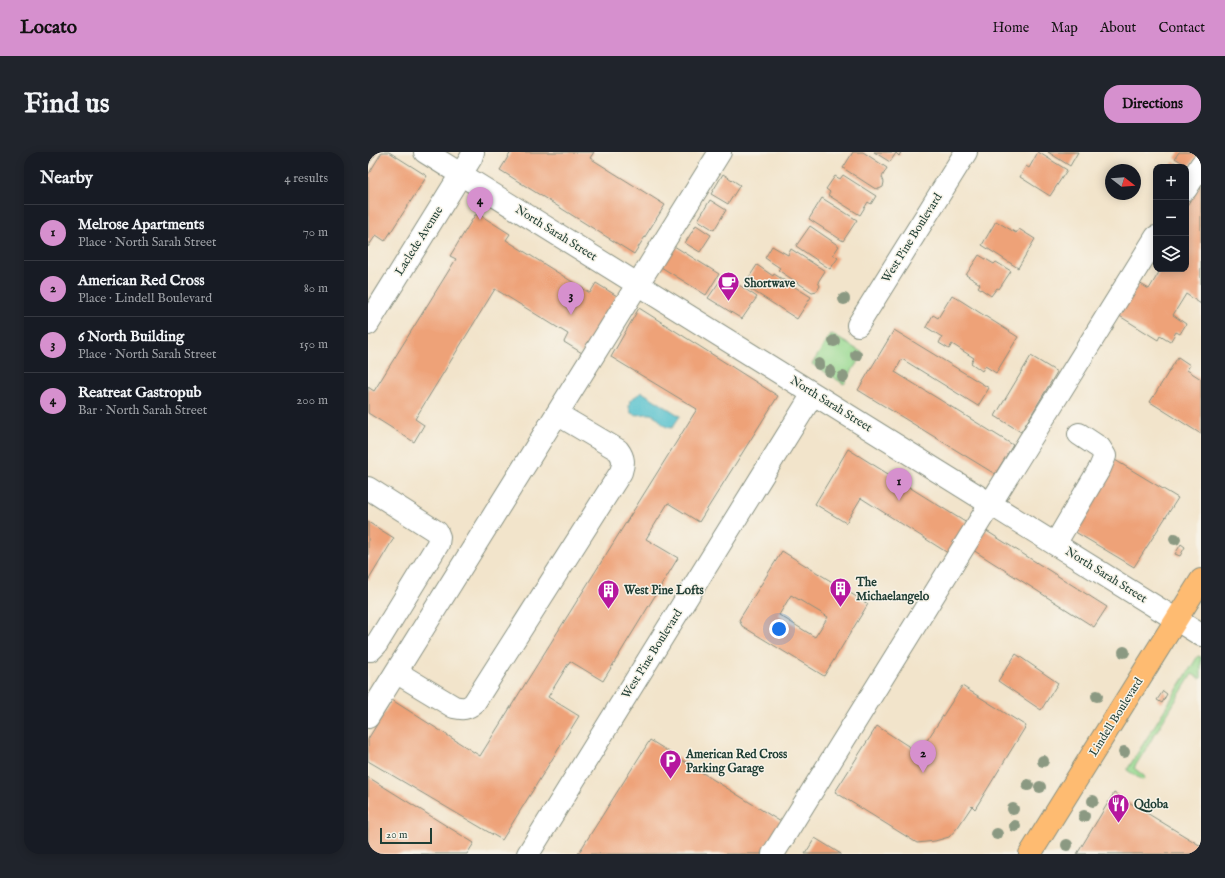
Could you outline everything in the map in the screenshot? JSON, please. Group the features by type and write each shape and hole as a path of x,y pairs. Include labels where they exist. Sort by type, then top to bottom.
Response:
{"main road":[{"name":"Lindell Boulevard","path":"1030,854 1201,580"}],"street":[{"name":"North Sarah Street","path":"424,152 470,159 637,284 1201,635"},
{"path":"368,717 720,152"},
{"name":"West Pine Boulevard","path":"858,325 966,152"},
{"name":"Laclede Avenue","path":"368,324 470,159"},
{"path":"1189,184 1201,165"},
{"path":"773,854 1153,242"},
{"name":"West Pine Boulevard","path":"528,854 813,394"},
{"path":"396,672 454,707 462,709 469,708 474,704 621,472 624,463 623,456 618,450 557,414"},
{"path":"1055,544 1100,468 1105,456 1100,448 1079,434"},
{"path":"368,488 437,532 439,537 438,544 376,645 371,650 368,650"}],"green space":[{"path":"831,334 863,353 844,384 812,364"},
{"path":"1198,656 1201,657 1201,679 1192,674 1134,768 1144,776 1145,779 1142,780 1127,770"}],"water":[{"path":"642,392 680,416 672,428 665,426 654,415 636,415 631,413 629,407 630,400"}],"building":[{"path":"368,152 377,152 368,165"},
{"path":"382,152 389,152 427,176 385,241 376,235 368,247 368,175"},
{"path":"511,152 594,152 590,158 665,205 634,254 500,170"},
{"path":"853,152 863,152 887,168 882,177 884,182 883,187 879,189 874,188 843,168"},
{"path":"874,152 901,152 899,156 896,153 890,162"},
{"path":"1038,152 1067,170 1050,196 1020,177 1026,166 1029,168"},
{"path":"1048,152 1078,152 1070,166"},
{"path":"1179,152 1199,152 1189,167 1189,164 1184,164 1175,158"},
{"path":"723,174 740,185 728,204 711,194"},
{"path":"843,175 876,196 871,204 868,202 860,215 828,195 830,192 826,189 835,176 840,179"},
{"path":"1201,183 1201,304 1186,294 1173,315 1186,324 1180,334 1176,332 1170,342 1160,336 1158,340 1118,315 1139,283 1149,289 1159,272 1189,272 1189,202"},
{"path":"822,198 857,220 843,241 809,219"},
{"path":"710,200 726,210 714,230 698,220"},
{"path":"475,215 480,215 510,234 506,240 590,293 596,283 617,296 582,353 564,342 568,334 495,289 415,419 424,425 414,442 368,413 368,387 374,391 456,259 450,256"},
{"path":"996,221 1016,233 1019,229 1035,239 1018,268 982,245"},
{"path":"696,225 711,235 700,252 685,243"},
{"path":"810,226 839,246 833,255 838,258 830,269 796,246"},
{"path":"674,246 719,274 706,295 661,267"},
{"path":"772,246 788,255 791,249 825,271 818,282 820,286 817,291 812,292 778,270 780,268 765,258"},
{"path":"979,255 994,264 996,262 1011,271 999,289 997,288 991,296 978,287 980,284 966,275"},
{"path":"757,265 773,276 774,274 811,297 797,319 744,285"},
{"path":"724,275 757,297 742,319 708,298"},
{"path":"952,295 1018,337 996,373 985,366 982,371 971,363 974,358 952,344 949,349 939,343 942,337 926,327 933,315 938,318"},
{"name":"West Pine Lofts","path":"639,308 778,396 699,522 668,503 646,539 678,558 603,681 570,661 548,697 579,716 502,840 368,761 368,739 392,700 480,756 697,409 611,357"},
{"path":"894,330 989,388 978,406 902,359 895,372 1013,445 995,474 858,390"},
{"path":"1031,356 1057,372 1021,432 995,416"},
{"path":"1178,357 1190,365 1187,370 1201,379 1201,434 1150,402"},
{"path":"848,449 970,525 951,555 861,498 846,523 815,504"},
{"path":"1115,460 1178,498 1134,567 1072,530"},
{"path":"368,522 394,538 368,581"},
{"path":"985,530 1107,607 1094,627 973,550"},
{"path":"1181,544 1185,547 1180,556 1175,554"},
{"name":"The Michaelangelo","path":"782,551 868,604 824,676 742,626 739,620","holes":["791,595 828,617 815,637 779,615"]},
{"path":"1016,654 1058,683 1041,710 998,681"},
{"path":"962,686 1026,726 975,809 972,806 958,827 949,837 935,841 917,843 835,792 877,726 919,753"},
{"path":"1163,691 1167,694 1162,703 1157,700"},
{"name":"American Red Cross Parking Garage","path":"650,740 781,822 761,854 578,854"},
{"path":"368,777 474,843 467,854 368,854"},
{"path":"1114,793 1201,846 1201,854 1077,854"},
{"path":"815,838 841,854 805,854"}],"place":[{"name":"Reatreat Gastropub","path":"480,220"},
{"name":"Shortwave","path":"729,302"},
{"name":"6 North Building","path":"571,315"},
{"name":"Melrose Apartments","path":"899,501"},
{"name":"The Michaelangelo","path":"840,608"},
{"name":"West Pine Lofts","path":"609,610"},
{"name":"American Red Cross","path":"923,773"},
{"name":"American Red Cross Parking Garage","path":"670,780"},
{"name":"Qdoba","path":"1119,824"}]}
